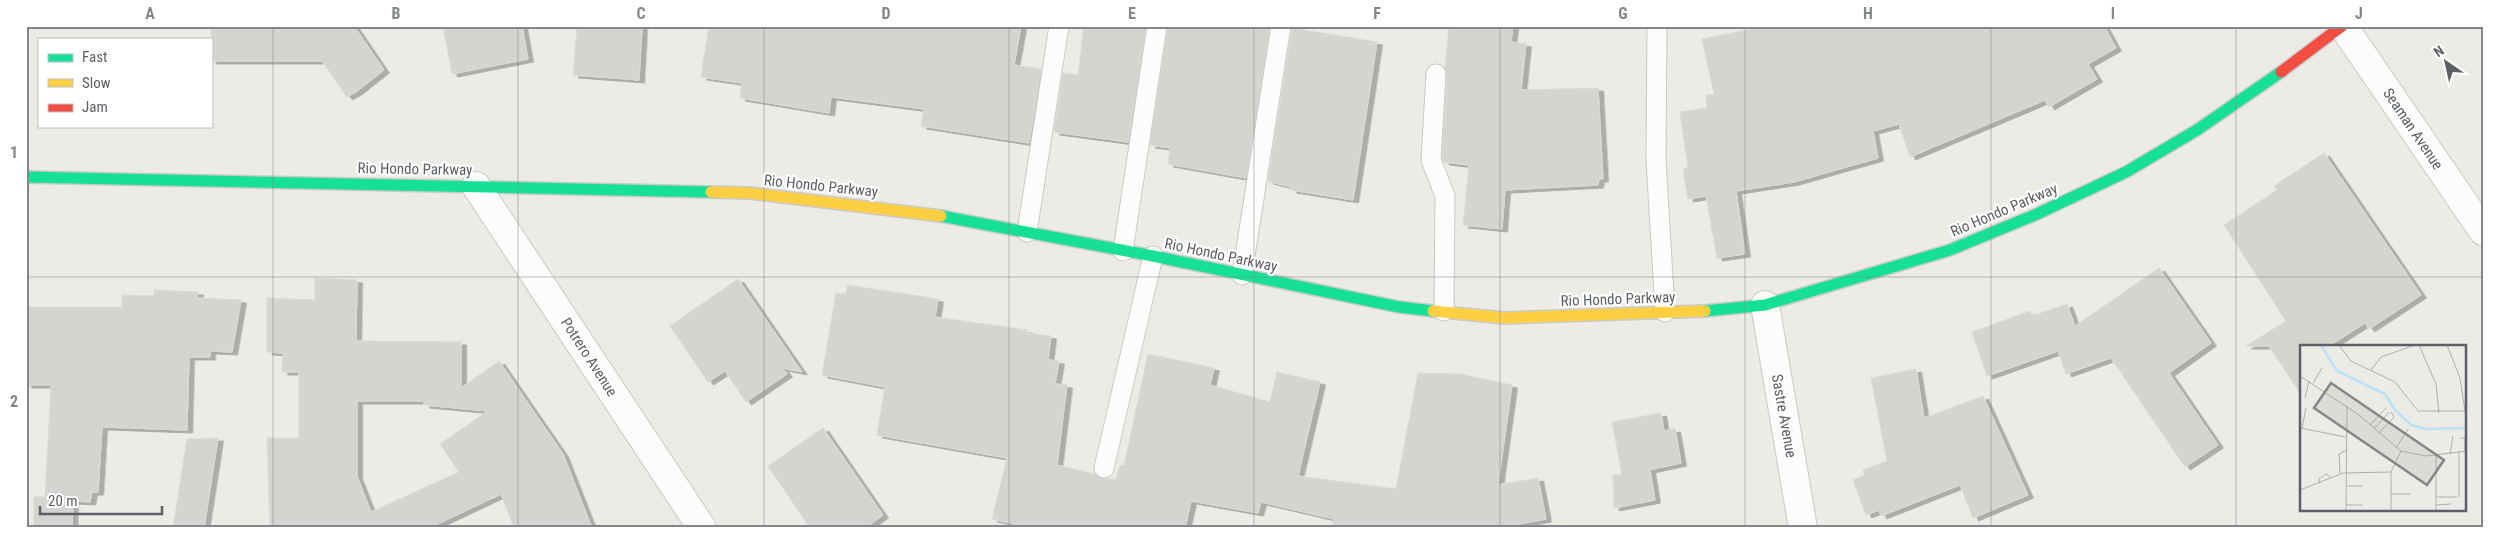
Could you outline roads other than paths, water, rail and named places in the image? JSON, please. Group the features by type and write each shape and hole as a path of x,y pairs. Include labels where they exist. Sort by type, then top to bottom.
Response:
{"street":[{"name":"Rio Hondo Parkway","path":"26,177 749,193 919,212 1153,256 1399,308 1505,318 1665,312 1765,305 1950,250 2037,214 2126,172 2197,130 2269,81 2343,26"},
{"name":"Seaman Avenue","path":"2343,26 2483,231"},
{"name":"Potrero Avenue","path":"476,186 702,528"},
{"name":"Sastre Avenue","path":"1765,305 1803,528"}],"lane":[{"path":"1027,232 1059,26"},
{"path":"1123,251 1157,26"},
{"path":"1242,275 1281,26"},
{"path":"1657,26 1656,159 1665,312"},
{"path":"1436,74 1431,160 1445,196 1444,311"},
{"path":"1104,468 1153,256"}]}
